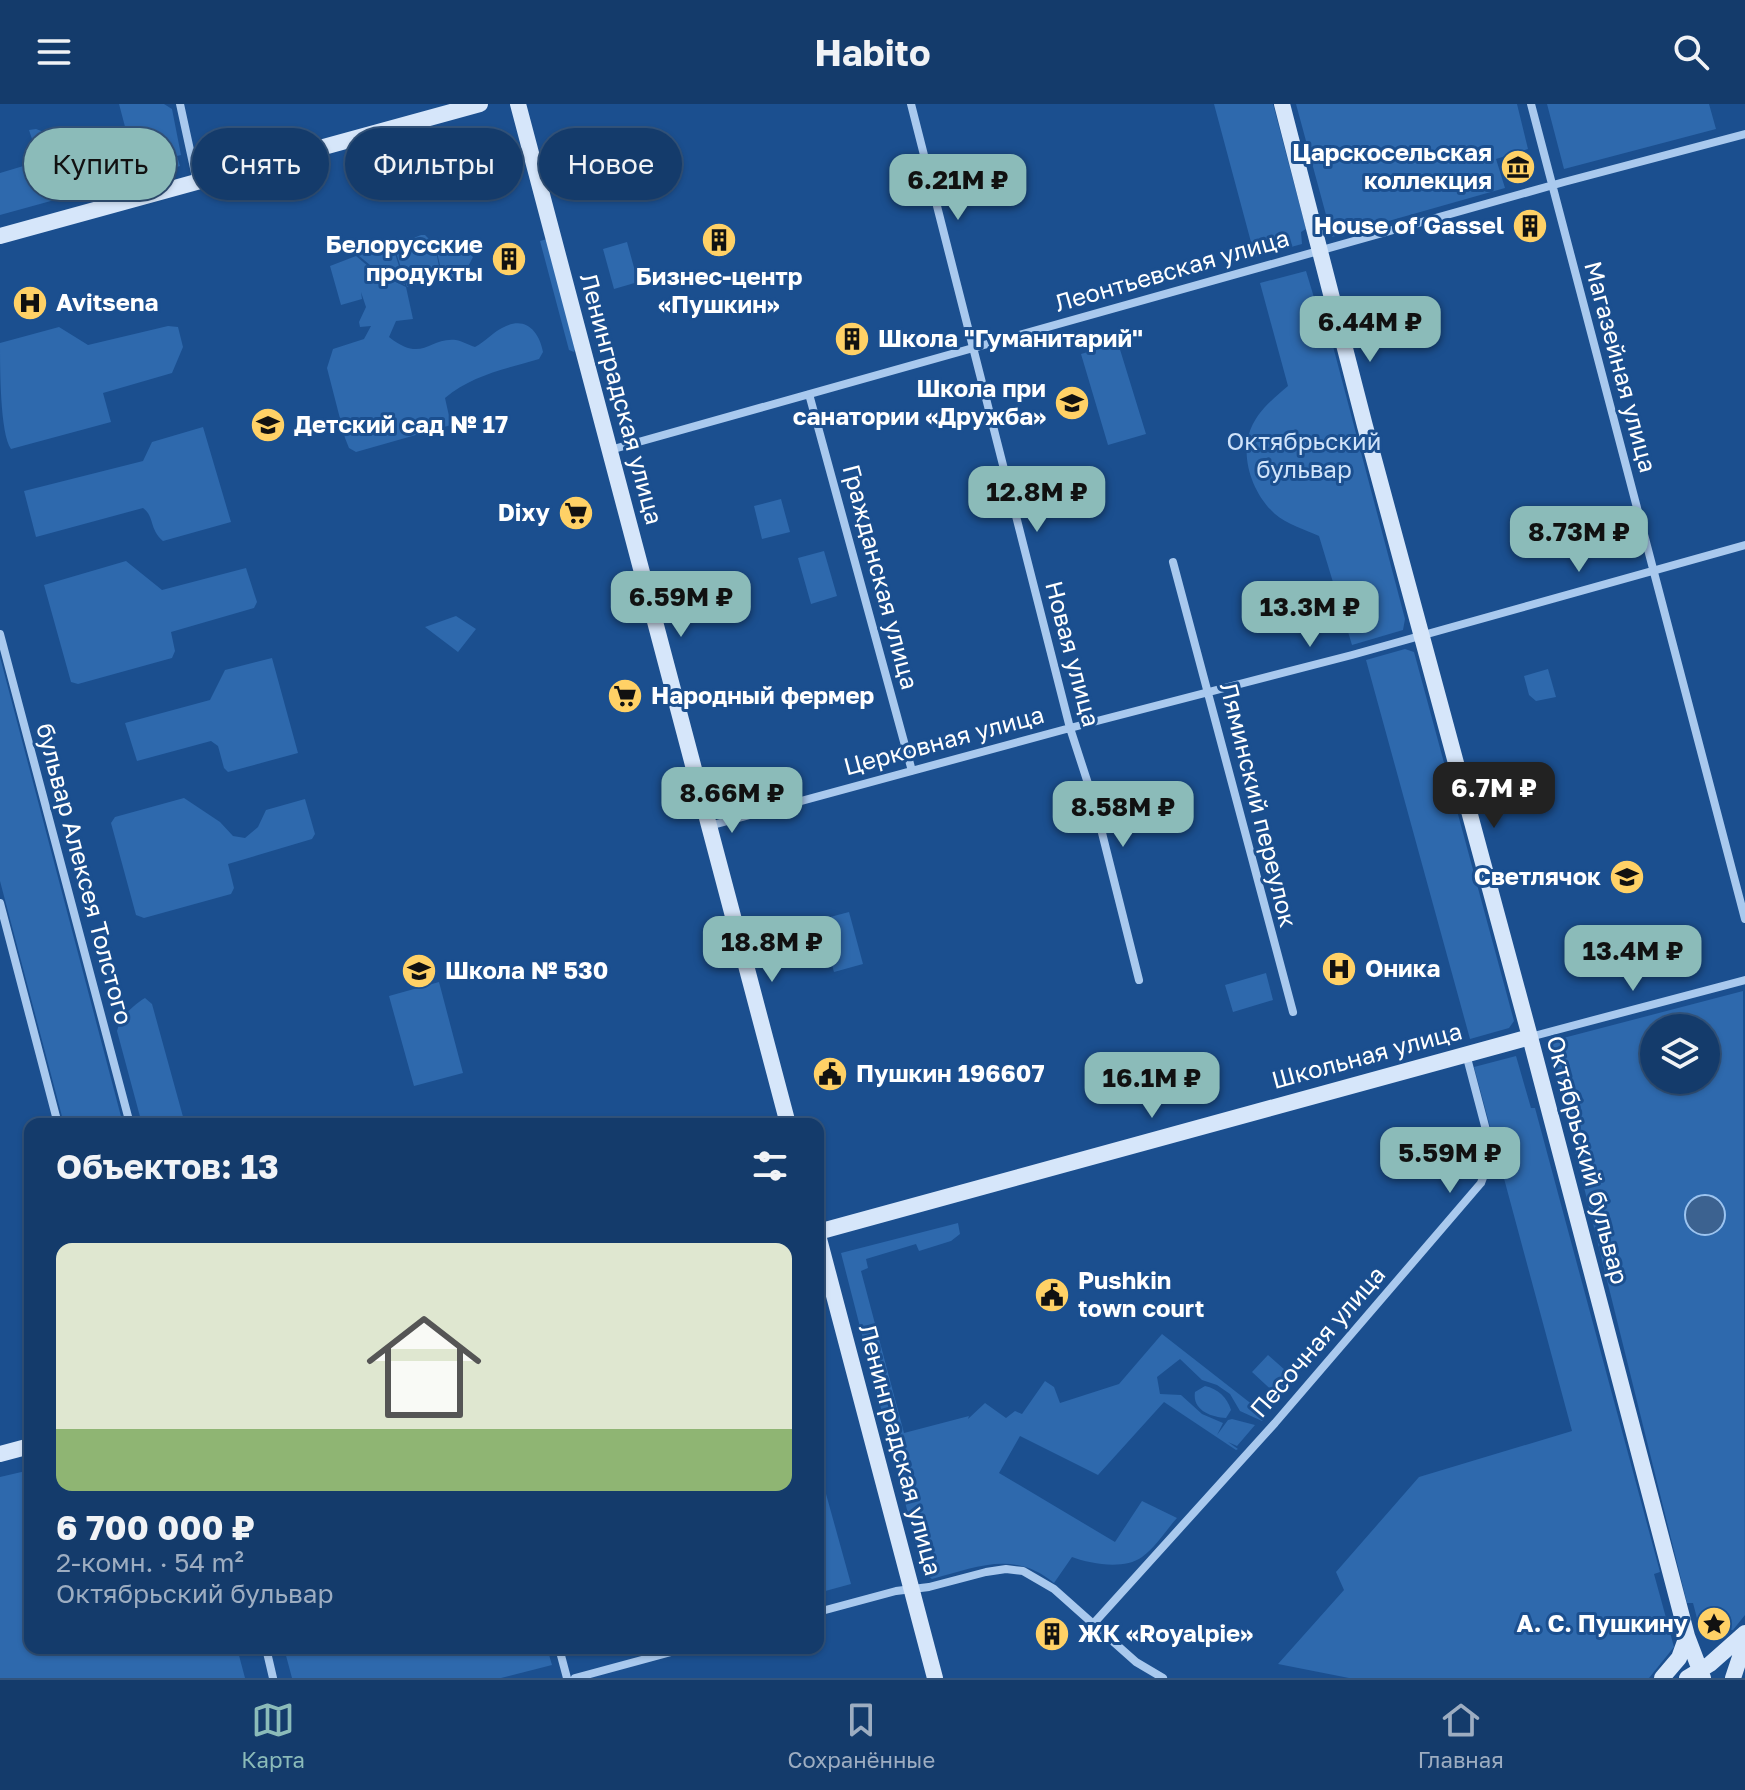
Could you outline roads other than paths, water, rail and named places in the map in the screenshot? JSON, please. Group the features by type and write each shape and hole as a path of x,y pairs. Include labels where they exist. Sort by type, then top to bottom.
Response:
{"street":[{"path":"180,104 192,159"},
{"path":"329,146 480,104"},
{"name":"Ленинградская улица","path":"518,104 786,1118"},
{"name":"Новая улица","path":"911,104 1070,728 1095,805 1139,980"},
{"name":"Октябрьский бульвар","path":"1282,104 1697,1675"},
{"name":"Магазейная улица","path":"1531,104 1745,919"},
{"name":"Леонтьевская улица","path":"610,450 1745,134"},
{"path":"0,236 192,183"},
{"name":"Гражданская улица","path":"809,394 912,771"},
{"name":"Церковная улица","path":"709,826 1209,693 1745,545"},
{"name":"Ляминский переулок","path":"1173,562 1293,1012"},
{"name":"бульвар Алексея Толстого","path":"0,634 128,1118"},
{"path":"0,903 56,1118"},
{"name":"Школьная улица","path":"824,1231 1745,980"},
{"name":"Песочная улица","path":"1094,1623 1275,1423 1481,1183 1488,1164 1490,1145 1466,1054"},
{"name":"Ленинградская улица","path":"824,1256 935,1678"},
{"path":"0,1454 24,1448"},
{"path":"824,1610 986,1572 1006,1569 1023,1571 1040,1579 1147,1670 1163,1678"},
{"path":"1697,1675 1745,1633"},
{"path":"1662,1678 1679,1658 1687,1636"},
{"path":"1736,1670 1745,1642"},
{"path":"267,1654 273,1678"},
{"path":"561,1654 567,1678"},
{"path":"575,1678 664,1654"}],"place":[{"name":"Царскосельская коллекция","path":"1518,167"},
{"name":"House of Gassel","path":"1530,226"},
{"name":"Бизнес-центр «Пушкин»","path":"719,240"},
{"name":"Белорусские продукты","path":"509,259"},
{"name":"Avitsena","path":"30,303"},
{"name":"Школа \"Гуманитарий\"","path":"852,339"},
{"name":"Школа при санатории «Дружба»","path":"1072,403"},
{"name":"Детский сад № 17","path":"268,425"},
{"name":"Dixy","path":"576,513"},
{"name":"Народный фермер","path":"625,696"},
{"name":"Светлячок","path":"1627,877"},
{"name":"Оника","path":"1339,969"},
{"name":"Школа № 530","path":"419,971"},
{"name":"Пушкин 196607","path":"830,1074"},
{"name":"Pushkin town court","path":"1052,1295"},
{"name":"А. С. Пушкину","path":"1714,1624"},
{"name":"ЖК «Royalpie»","path":"1052,1634"}]}
